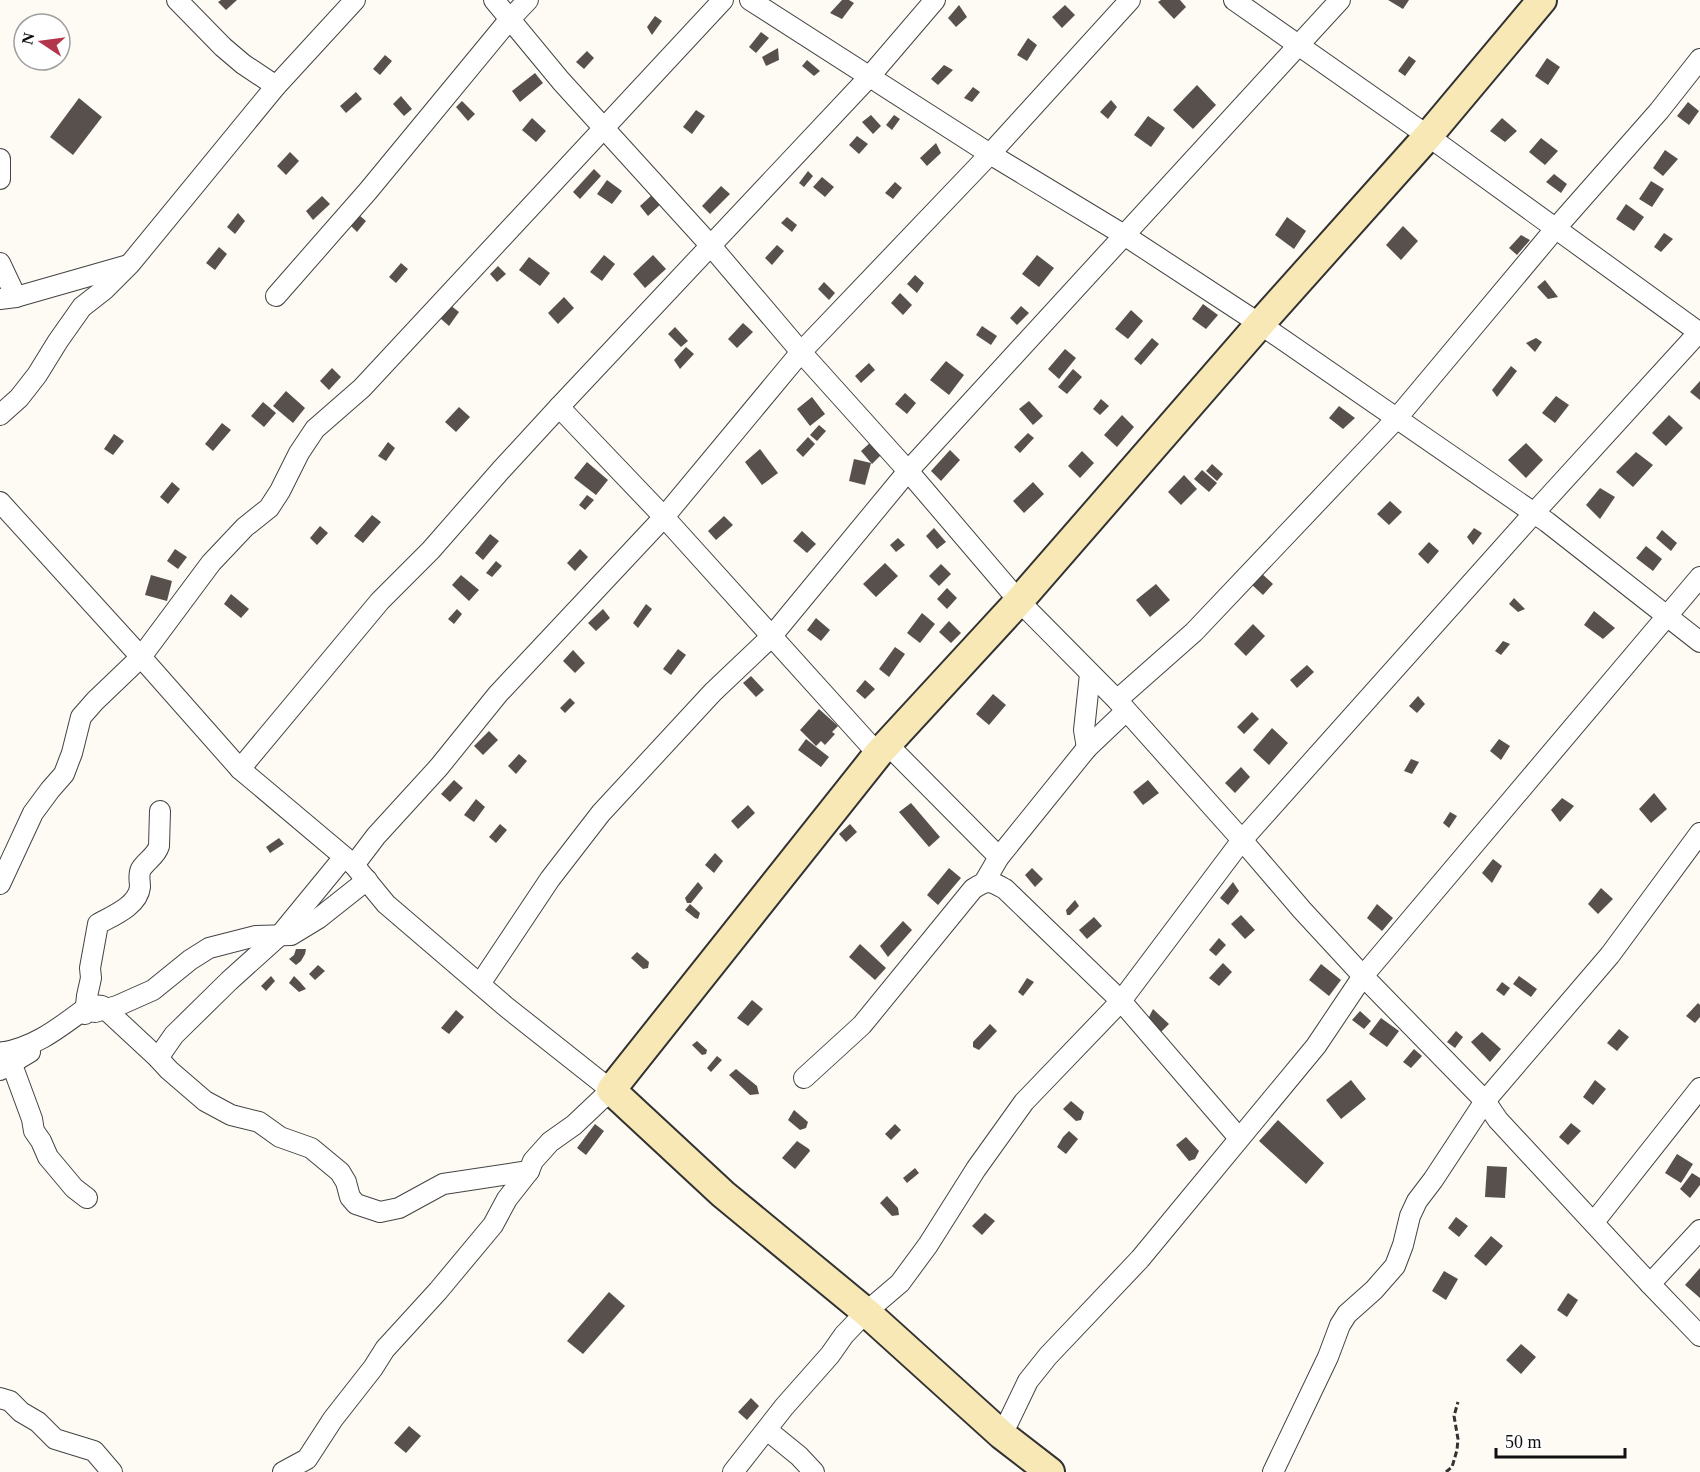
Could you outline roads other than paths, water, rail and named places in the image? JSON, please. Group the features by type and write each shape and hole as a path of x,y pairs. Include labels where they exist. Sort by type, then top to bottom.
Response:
{"street":[{"path":"177,0 222,46 243,64 276,86"},
{"path":"0,415 19,398 37,375 82,307 105,290 130,264 276,86 355,0"},
{"path":"494,0 604,130 711,246 1019,601 1121,705 1302,910 1485,1101 1498,1120 1700,1336"},
{"path":"276,296 368,191 528,0"},
{"path":"0,884 33,813 64,774 81,717 141,657 211,563 245,527 269,508 315,429 362,388 723,0"},
{"path":"750,0 990,154 1124,235 1260,324 1534,513 1700,642"},
{"path":"240,769 380,601 431,550 559,407 870,76 935,0"},
{"path":"158,1058 174,1035 280,935 376,836 439,767 498,694 664,517 801,352 990,154 1130,0"},
{"path":"733,1472 844,1335 866,1312 900,1283 1024,1102 1120,1001 1242,840 1534,513 1700,332 1428,136 1234,0"},
{"path":"480,984 550,879 601,813 713,692 771,637 908,471 1340,0"},
{"path":"283,1472 307,1459 333,1419 385,1349 493,1225 507,1199 533,1161 550,1142 574,1125 611,1090 882,749 1019,601 1260,324 1428,136 1542,0"},
{"path":"243,64 275,66 316,42"},
{"path":"804,1078 862,1025 973,889 985,881 999,857 1121,705 1194,632 1397,418 1556,228 1659,111 1700,59"},
{"path":"0,159 0,179"},
{"path":"0,263 8,298 130,264"},
{"path":"559,407 664,517 771,637 882,749 999,857"},
{"path":"0,502 240,769 350,863 386,904 611,1090 723,1194 866,1312 1002,1435 1050,1472"},
{"path":"1002,1435 1028,1381 1041,1364 1140,1259 1316,1046 1363,976 1700,577"},
{"path":"1087,748 1084,730 1090,674"},
{"path":"160,811 158,851 140,872 140,888 137,897 120,912 98,924 87,996 92,1010 131,1033 205,1101 231,1115 259,1122 280,1137 311,1148 340,1172 346,1182 350,1197 356,1204 364,1207 380,1212 399,1208 443,1184 528,1171"},
{"path":"1273,1472 1328,1357 1340,1325 1347,1314 1374,1290 1395,1266 1410,1216 1417,1201 1485,1101 1610,955 1700,833"},
{"path":"87,1198 74,1188 48,1156 34,1131 32,1119 4,1059 51,1040 69,1024 92,1010 153,990 190,960 209,948 256,936 291,935 319,918 350,863"},
{"path":"985,881 1005,888 1120,1001 1239,1138"},
{"path":"131,1033 174,1035"},
{"path":"1594,1222 1700,1088"},
{"path":"1650,1284 1700,1230"},
{"path":"0,1398 10,1401 21,1412 38,1422 55,1439 94,1451 112,1472"},
{"path":"767,1430 799,1456 814,1472"}]}
